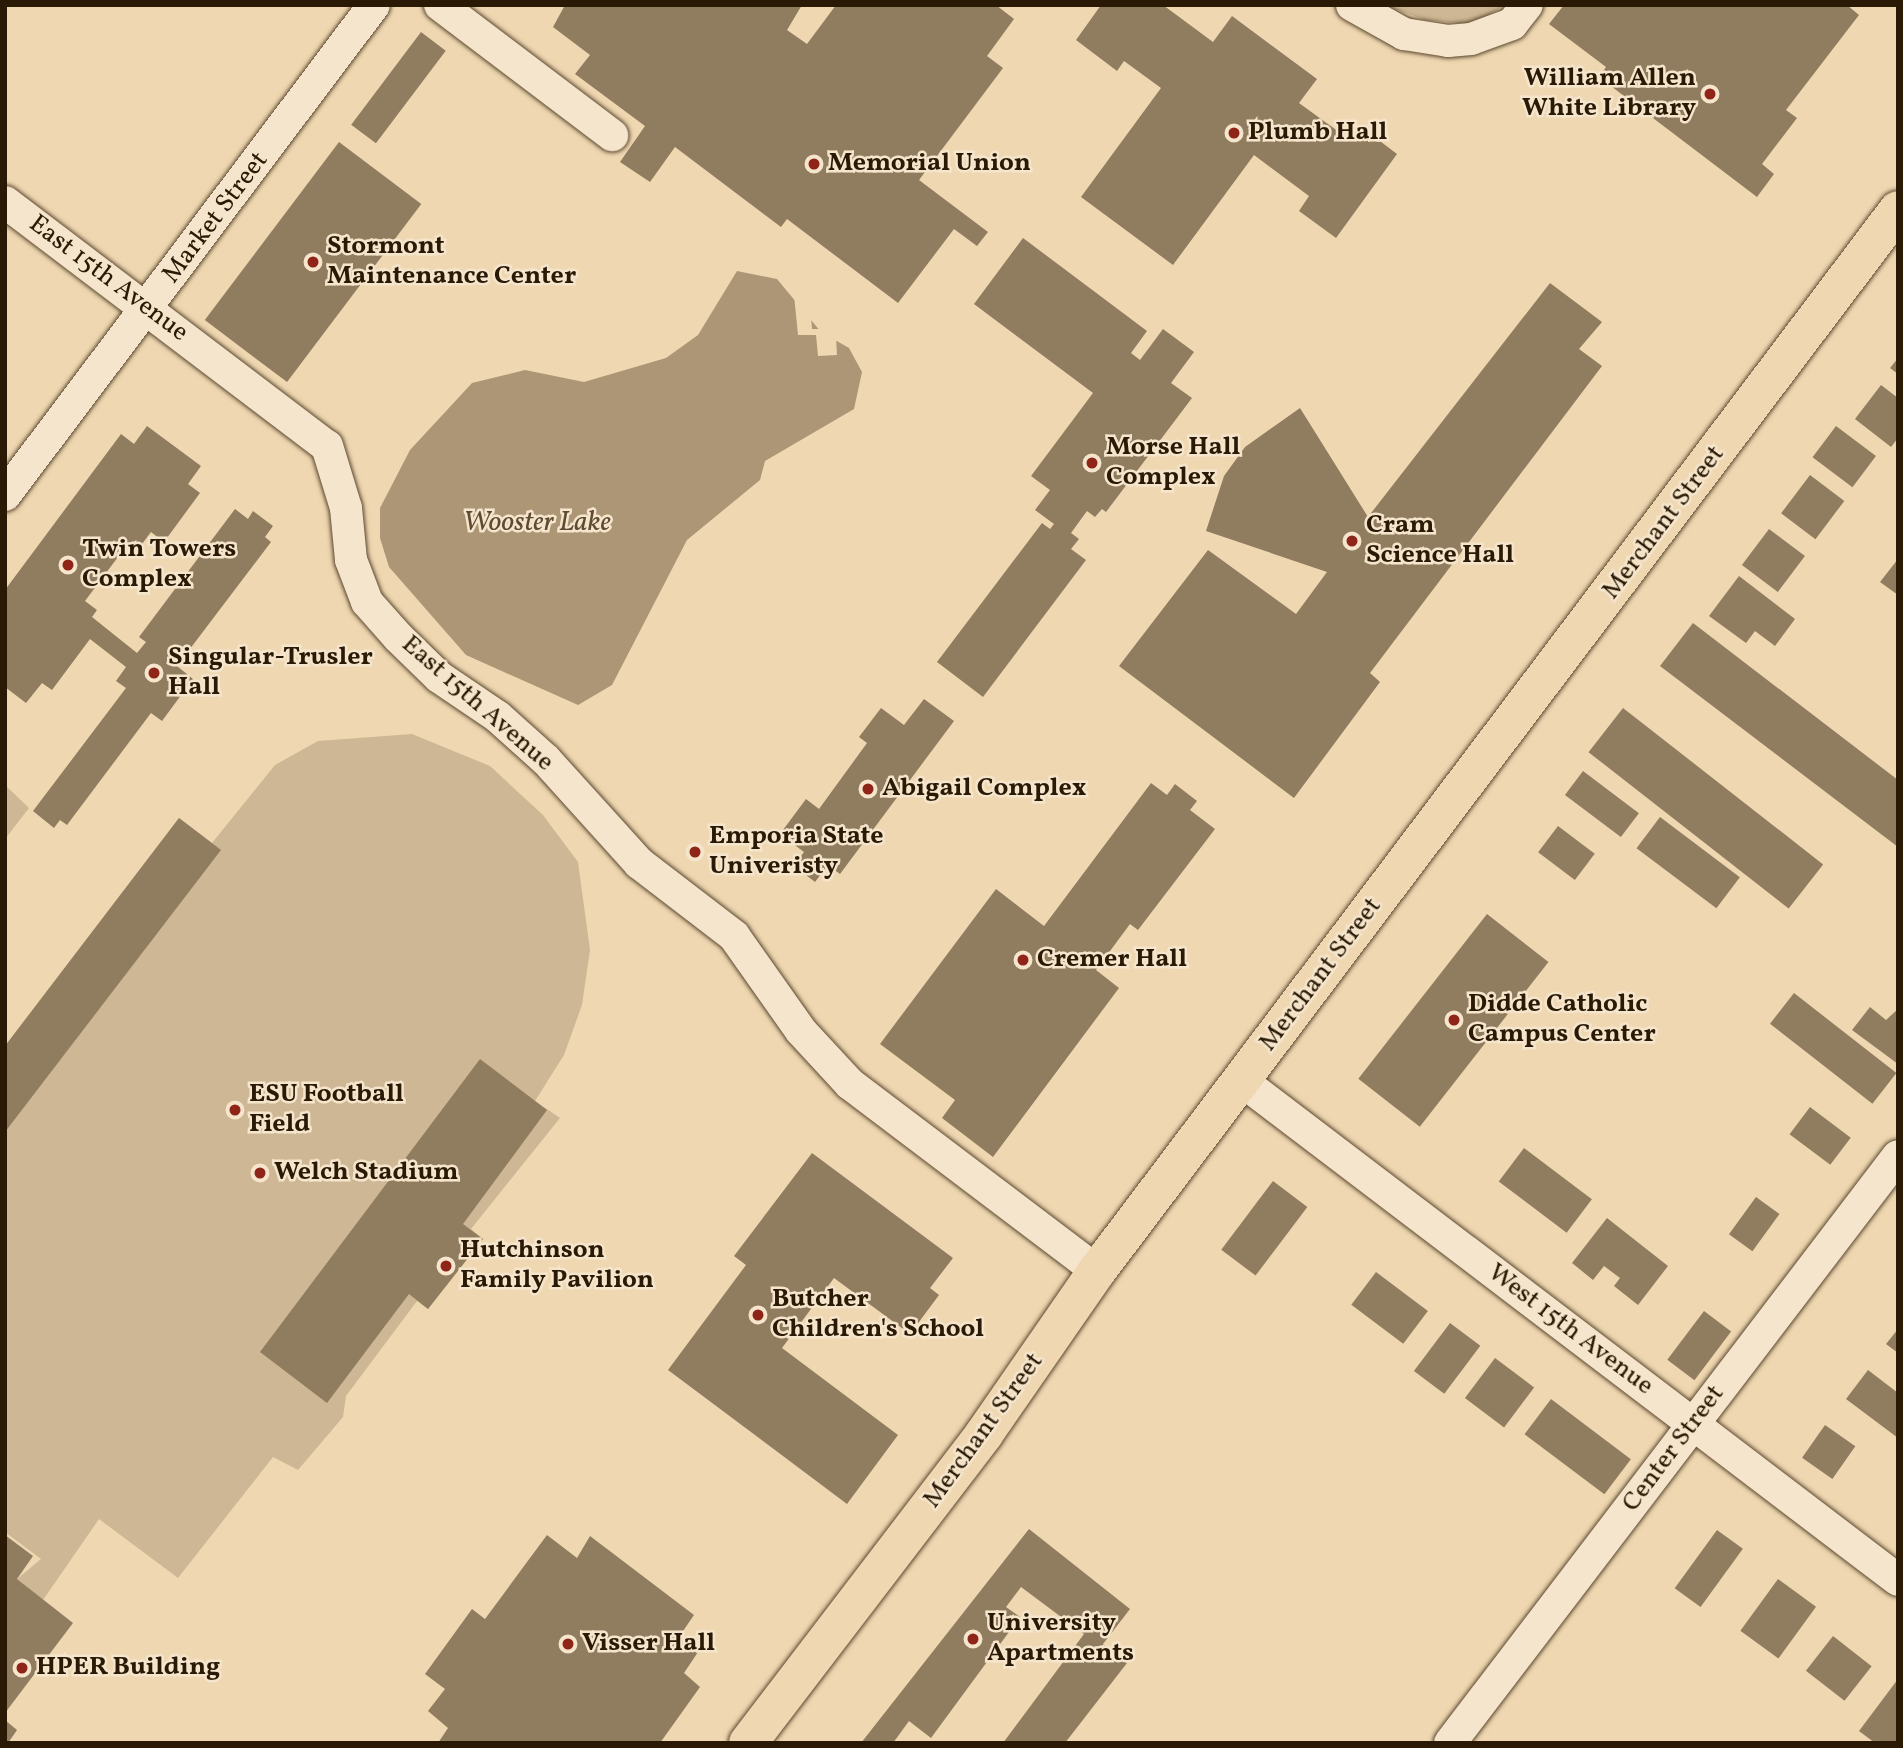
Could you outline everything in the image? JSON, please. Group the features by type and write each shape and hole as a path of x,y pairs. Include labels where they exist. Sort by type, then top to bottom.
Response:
{"main road":[{"name":"Merchant Street","path":"748,1743 984,1434 1097,1271 1898,210"}],"street":[{"name":"Market Street","path":"5,495 149,309 374,5"},
{"path":"440,5 612,135"},
{"path":"1352,5 1404,34 1448,41 1471,39 1519,15"},
{"name":"East 15th Avenue","path":"5,202 327,446 346,508 351,560 367,602 439,677 498,717 546,761 639,863 734,936 802,1031 850,1084 1097,1271"},
{"name":"West 15th Avenue","path":"1241,1081 1898,1580"},
{"name":"Center Street","path":"1451,1743 1898,1156"}],"shaded area":[{"path":"1383,5 1505,5 1472,24 1426,20"},
{"name":"Welch Stadium","path":"412,734 490,766 543,815 578,862 590,950 582,1005 564,1055 535,1101 560,1118 471,1229 483,1239 428,1309 417,1301 346,1396 343,1417 298,1470 273,1457 178,1578 99,1519 43,1600 17,1579 41,1559 5,1532 5,1046 179,818 212,843 275,765 318,741"},
{"path":"5,785 29,808 5,839"}],"water":[{"name":"Wooster Lake","path":"737,271 777,279 821,332 849,348 862,372 854,409 765,461 760,480 687,540 612,685 578,705 466,655 389,567 380,538 380,508 410,450 472,383 525,370 584,382 666,358 698,335"}],"pier":[{"path":"794,295 811,315 812,329 822,329 836,337 837,355 818,356 816,335 798,335"}],"building":[{"name":"Memorial Union","path":"565,5 802,5 787,30 807,44 836,5 996,5 1014,19 987,56 1003,68 919,180 988,232 977,246 954,229 898,303 787,219 781,227 675,147 650,182 620,162 645,126 575,74 590,55 553,27"},
{"name":"Plumb Hall","path":"1101,5 1163,5 1213,42 1232,16 1317,79 1299,103 1350,140 1360,126 1397,154 1336,238 1299,211 1309,196 1254,155 1173,265 1081,197 1161,88 1124,61 1117,71 1076,40"},
{"name":"William Allen White Library","path":"1564,5 1847,5 1859,15 1786,110 1797,118 1762,164 1774,174 1757,197 1599,77 1606,67 1549,24"},
{"path":"421,32 446,51 376,143 351,125"},
{"name":"Stormont Maintenance Center","path":"339,142 421,204 287,382 205,320"},
{"name":"Morse Hall Complex","path":"1023,238 1147,331 1131,353 1140,360 1163,329 1194,352 1171,383 1192,398 1106,512 1102,509 1095,517 1087,511 1071,533 1079,539 1071,549 1086,560 983,697 937,662 1042,523 1050,529 1054,524 1035,510 1050,490 1031,476 1093,393 974,304"},
{"name":"Cram Science Hall","path":"1550,283 1602,322 1579,349 1602,366 1370,673 1380,682 1294,798 1119,666 1208,550 1296,614 1327,572 1206,531 1224,476 1245,447 1300,408 1368,517"},
{"path":"1898,358 1898,374 1890,368"},
{"path":"1881,385 1898,398 1898,438 1891,447 1855,419"},
{"path":"147,426 201,466 188,484 200,493 164,542 151,532 136,552 127,545 85,601 97,610 92,617 137,653 146,642 139,637 235,509 248,519 253,511 273,526 265,537 271,542 177,666 193,679 162,721 151,713 67,825 60,820 54,828 33,811 126,688 116,681 126,667 90,639 52,690 42,683 26,703 5,687 5,590 121,434 134,444"},
{"path":"1836,426 1876,456 1852,487 1813,457"},
{"path":"1810,475 1844,501 1815,539 1781,513"},
{"path":"1769,529 1805,556 1778,592 1742,565"},
{"path":"1898,559 1898,595 1880,582"},
{"path":"1739,576 1795,619 1775,646 1755,631 1746,643 1709,616"},
{"path":"1693,623 1898,780 1898,847 1660,666"},
{"name":"Abigail Complex","path":"924,699 954,721 840,874 828,865 815,882 794,866 804,852 780,834 806,799 819,809 867,743 859,737 881,708 904,725"},
{"path":"1623,708 1823,864 1789,909 1589,752"},
{"path":"1583,771 1639,813 1621,837 1565,795"},
{"name":"Cremer Hall","path":"1151,783 1167,795 1175,784 1197,801 1190,810 1215,829 1138,930 1130,924 1096,970 1119,988 993,1157 942,1118 955,1100 880,1044 996,889 1044,926"},
{"path":"1660,817 1740,877 1716,908 1637,848"},
{"path":"179,818 221,850 5,1132 5,1046"},
{"path":"1558,826 1595,854 1575,880 1538,852"},
{"name":"Didde Catholic Campus Center","path":"1487,914 1548,962 1420,1127 1358,1079"},
{"path":"1794,993 1896,1073 1872,1104 1770,1024"},
{"path":"1870,1007 1886,1020 1898,1009 1898,1064 1852,1030"},
{"path":"480,1059 547,1110 463,1224 483,1239 428,1309 409,1294 327,1403 260,1352"},
{"path":"1810,1107 1851,1138 1830,1165 1790,1134"},
{"path":"1524,1148 1592,1199 1567,1233 1499,1182"},
{"name":"Butcher Children's School","path":"812,1153 953,1258 930,1288 939,1295 910,1334 834,1278 782,1348 898,1435 847,1504 668,1370 746,1265 734,1256"},
{"path":"1273,1181 1307,1207 1256,1276 1221,1250"},
{"path":"1756,1197 1779,1214 1752,1251 1729,1234"},
{"path":"1607,1218 1668,1266 1638,1305 1614,1286 1620,1278 1604,1266 1593,1280 1572,1263"},
{"path":"1376,1272 1428,1311 1403,1344 1351,1305"},
{"path":"1704,1311 1731,1331 1694,1380 1667,1360"},
{"path":"1450,1323 1480,1346 1444,1394 1414,1371"},
{"path":"1898,1329 1898,1353 1886,1344"},
{"path":"1495,1358 1534,1387 1504,1427 1465,1398"},
{"path":"1868,1370 1898,1393 1898,1438 1846,1399"},
{"path":"1551,1399 1631,1459 1604,1494 1525,1434"},
{"path":"1825,1425 1855,1446 1832,1479 1802,1458"},
{"name":"University Apartments","path":"1029,1529 1130,1609 1103,1644 1127,1663 1065,1743 1003,1743 1084,1634 1021,1587 1006,1607 1020,1617 931,1738 909,1721 893,1743 861,1743"},
{"path":"1717,1530 1743,1549 1701,1607 1675,1588"},
{"name":"HPER Building","path":"5,1535 33,1556 17,1579 73,1623 5,1713"},
{"name":"Visser Hall","path":"547,1535 577,1558 590,1536 694,1615 679,1637 698,1652 684,1673 700,1687 660,1743 438,1743 448,1728 428,1711 445,1689 425,1674 472,1609 485,1619"},
{"path":"1778,1579 1816,1607 1778,1658 1740,1631"},
{"path":"1833,1636 1872,1666 1845,1701 1806,1671"},
{"path":"1898,1679 1898,1743 1875,1743 1859,1731"},
{"name":"HPER Building","path":"5,1720 17,1730 8,1743 5,1743"}],"place":[{"name":"William Allen White Library","path":"1710,94"},
{"name":"Plumb Hall","path":"1234,133"},
{"name":"Memorial Union","path":"814,164"},
{"name":"Stormont Maintenance Center","path":"313,262"},
{"name":"Morse Hall Complex","path":"1092,463"},
{"name":"Cram Science Hall","path":"1352,541"},
{"name":"Twin Towers Complex","path":"68,565"},
{"name":"Singular-Trusler Hall","path":"154,673"},
{"name":"Abigail Complex","path":"868,789"},
{"name":"Emporia State Univeristy","path":"695,852"},
{"name":"Cremer Hall","path":"1023,960"},
{"name":"Didde Catholic Campus Center","path":"1454,1020"},
{"name":"ESU Football Field","path":"235,1110"},
{"name":"Welch Stadium","path":"260,1173"},
{"name":"Hutchinson Family Pavilion","path":"446,1266"},
{"name":"Butcher Children's School","path":"758,1315"},
{"name":"University Apartments","path":"973,1639"},
{"name":"Visser Hall","path":"568,1644"},
{"name":"HPER Building","path":"22,1668"}]}
